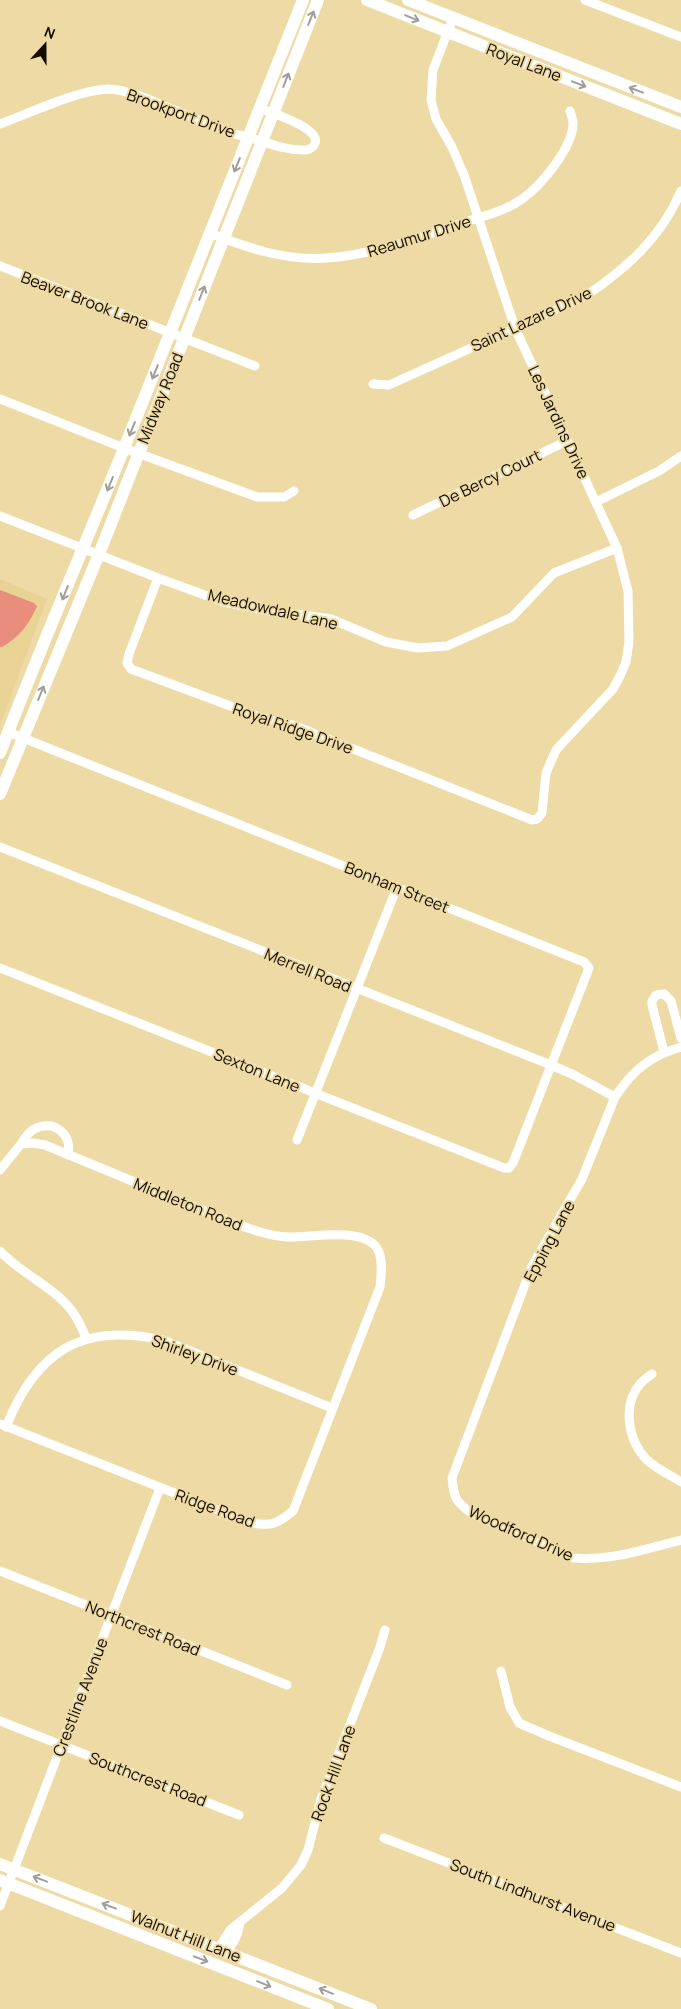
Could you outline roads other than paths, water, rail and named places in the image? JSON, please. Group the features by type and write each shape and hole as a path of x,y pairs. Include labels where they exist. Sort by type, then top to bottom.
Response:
{"main road":[{"name":"Midway Road","path":"0,753 33,667 84,548 302,0"},
{"name":"Midway Road","path":"0,794 99,554 318,0"},
{"name":"Royal Lane","path":"367,0 681,124"},
{"name":"Royal Lane","path":"408,0 681,108"},
{"name":"Walnut Hill Lane","path":"0,1864 371,2009"},
{"name":"Walnut Hill Lane","path":"4,1882 328,2009"},
{"path":"219,1966 225,1951"}],"street":[{"path":"585,0 681,38"},
{"name":"Les Jardins Drive","path":"453,18 433,70 431,100 436,119 452,147 464,174 515,328 617,548 628,591 629,642 626,662 613,689 556,750 546,773 542,813"},
{"name":"Brookport Drive","path":"0,124 89,92 108,89 126,91 234,134 248,136 262,142 308,150 313,147 316,137 312,133 288,118 273,113"},
{"path":"259,108 273,113"},
{"name":"Reaumur Drive","path":"210,233 271,254 300,258 328,258 374,252 478,218 522,200 549,175 563,152 571,133 573,122 570,111"},
{"name":"Saint Lazare Drive","path":"372,384 390,385 576,301 612,278 648,246 676,202 681,190"},
{"name":"Beaver Brook Lane","path":"0,266 254,366"},
{"path":"0,399 124,448 257,497 284,497 294,491"},
{"name":"De Bercy Court","path":"413,515 567,441"},
{"path":"596,502 659,471 681,456"},
{"name":"Meadowdale Lane","path":"0,516 224,602 332,620 386,642 418,648 447,646 512,617 554,573 617,548"},
{"name":"Royal Ridge Drive","path":"158,578 129,654 127,663 131,669 257,716 293,725 532,820 537,819 542,813"},
{"name":"Bonham Street","path":"8,732 584,962 589,968 513,1163"},
{"name":"Merrell Road","path":"0,847 581,1078 615,1097"},
{"path":"297,1140 398,887"},
{"name":"Sexton Lane","path":"0,968 504,1168 509,1168 513,1163"},
{"path":"664,1052 652,1005 656,995 664,994 671,1001 681,1038"},
{"name":"Epping Lane","path":"456,1466 532,1266 582,1179 615,1097 622,1086 642,1065 664,1052 681,1047"},
{"path":"0,1170 26,1136 35,1128 52,1126 66,1136 70,1146 68,1155"},
{"name":"Middleton Road","path":"21,1144 45,1145 257,1231 288,1237 345,1235 358,1237 369,1242 379,1251 381,1262"},
{"path":"0,1251 17,1267 62,1300 80,1323 86,1338"},
{"name":"Ridge Road","path":"3,1426 250,1523 266,1525 279,1522 292,1511 380,1287 381,1262"},
{"name":"Shirley Drive","path":"3,1426 27,1384 50,1359 86,1338 102,1335 123,1334 163,1340 332,1408"},
{"path":"652,1374 639,1384 632,1401 629,1420 631,1435 638,1449 647,1460 681,1482"},
{"name":"Woodford Drive","path":"456,1466 452,1478 458,1503 471,1513 573,1558 615,1557 681,1540"},
{"name":"Crestline Avenue","path":"0,1906 4,1882 14,1869 160,1488"},
{"name":"Northcrest Road","path":"0,1571 287,1685"},
{"name":"Rock Hill Lane","path":"225,1951 232,1946 239,1933 240,1922 282,1888 302,1865 308,1850 319,1804 379,1650 384,1630"},
{"path":"501,1671 510,1707 519,1723 681,1787"},
{"name":"Southcrest Road","path":"0,1721 239,1815"},
{"name":"South Lindhurst Avenue","path":"384,1838 681,1953"}]}
